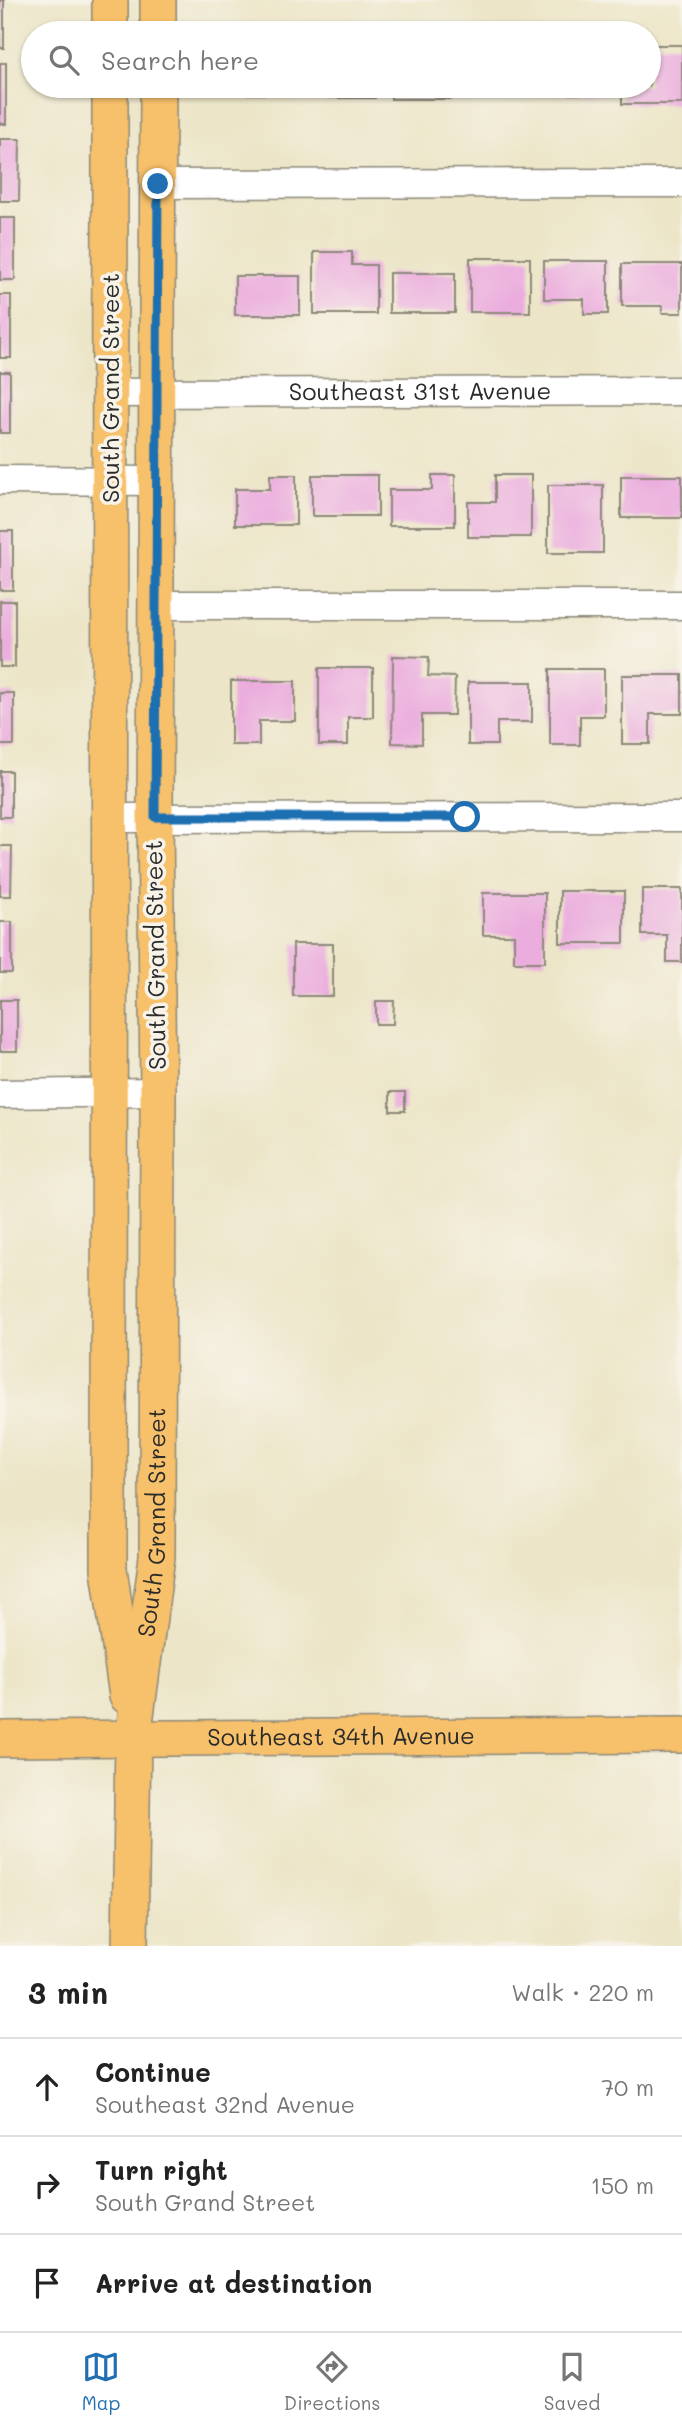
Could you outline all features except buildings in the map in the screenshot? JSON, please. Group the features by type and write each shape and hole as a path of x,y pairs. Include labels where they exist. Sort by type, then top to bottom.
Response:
{"main road":[{"path":"110,0 110,21"},
{"path":"158,0 158,21"},
{"name":"South Grand Street","path":"110,98 109,1569 133,1738"},
{"name":"South Grand Street","path":"130,1946 133,1738 157,1557 158,1092 155,817 158,98"},
{"name":"Southeast 34th Avenue","path":"0,1740 682,1735"}],"street":[{"path":"158,184 682,183"},
{"name":"Southeast 31st Avenue","path":"111,393 682,391"},
{"path":"0,480 157,481"},
{"path":"156,605 682,605"},
{"path":"110,818 682,817"},
{"path":"0,1094 158,1092"}],"route":[{"path":"158,184 155,817 465,817"}]}
